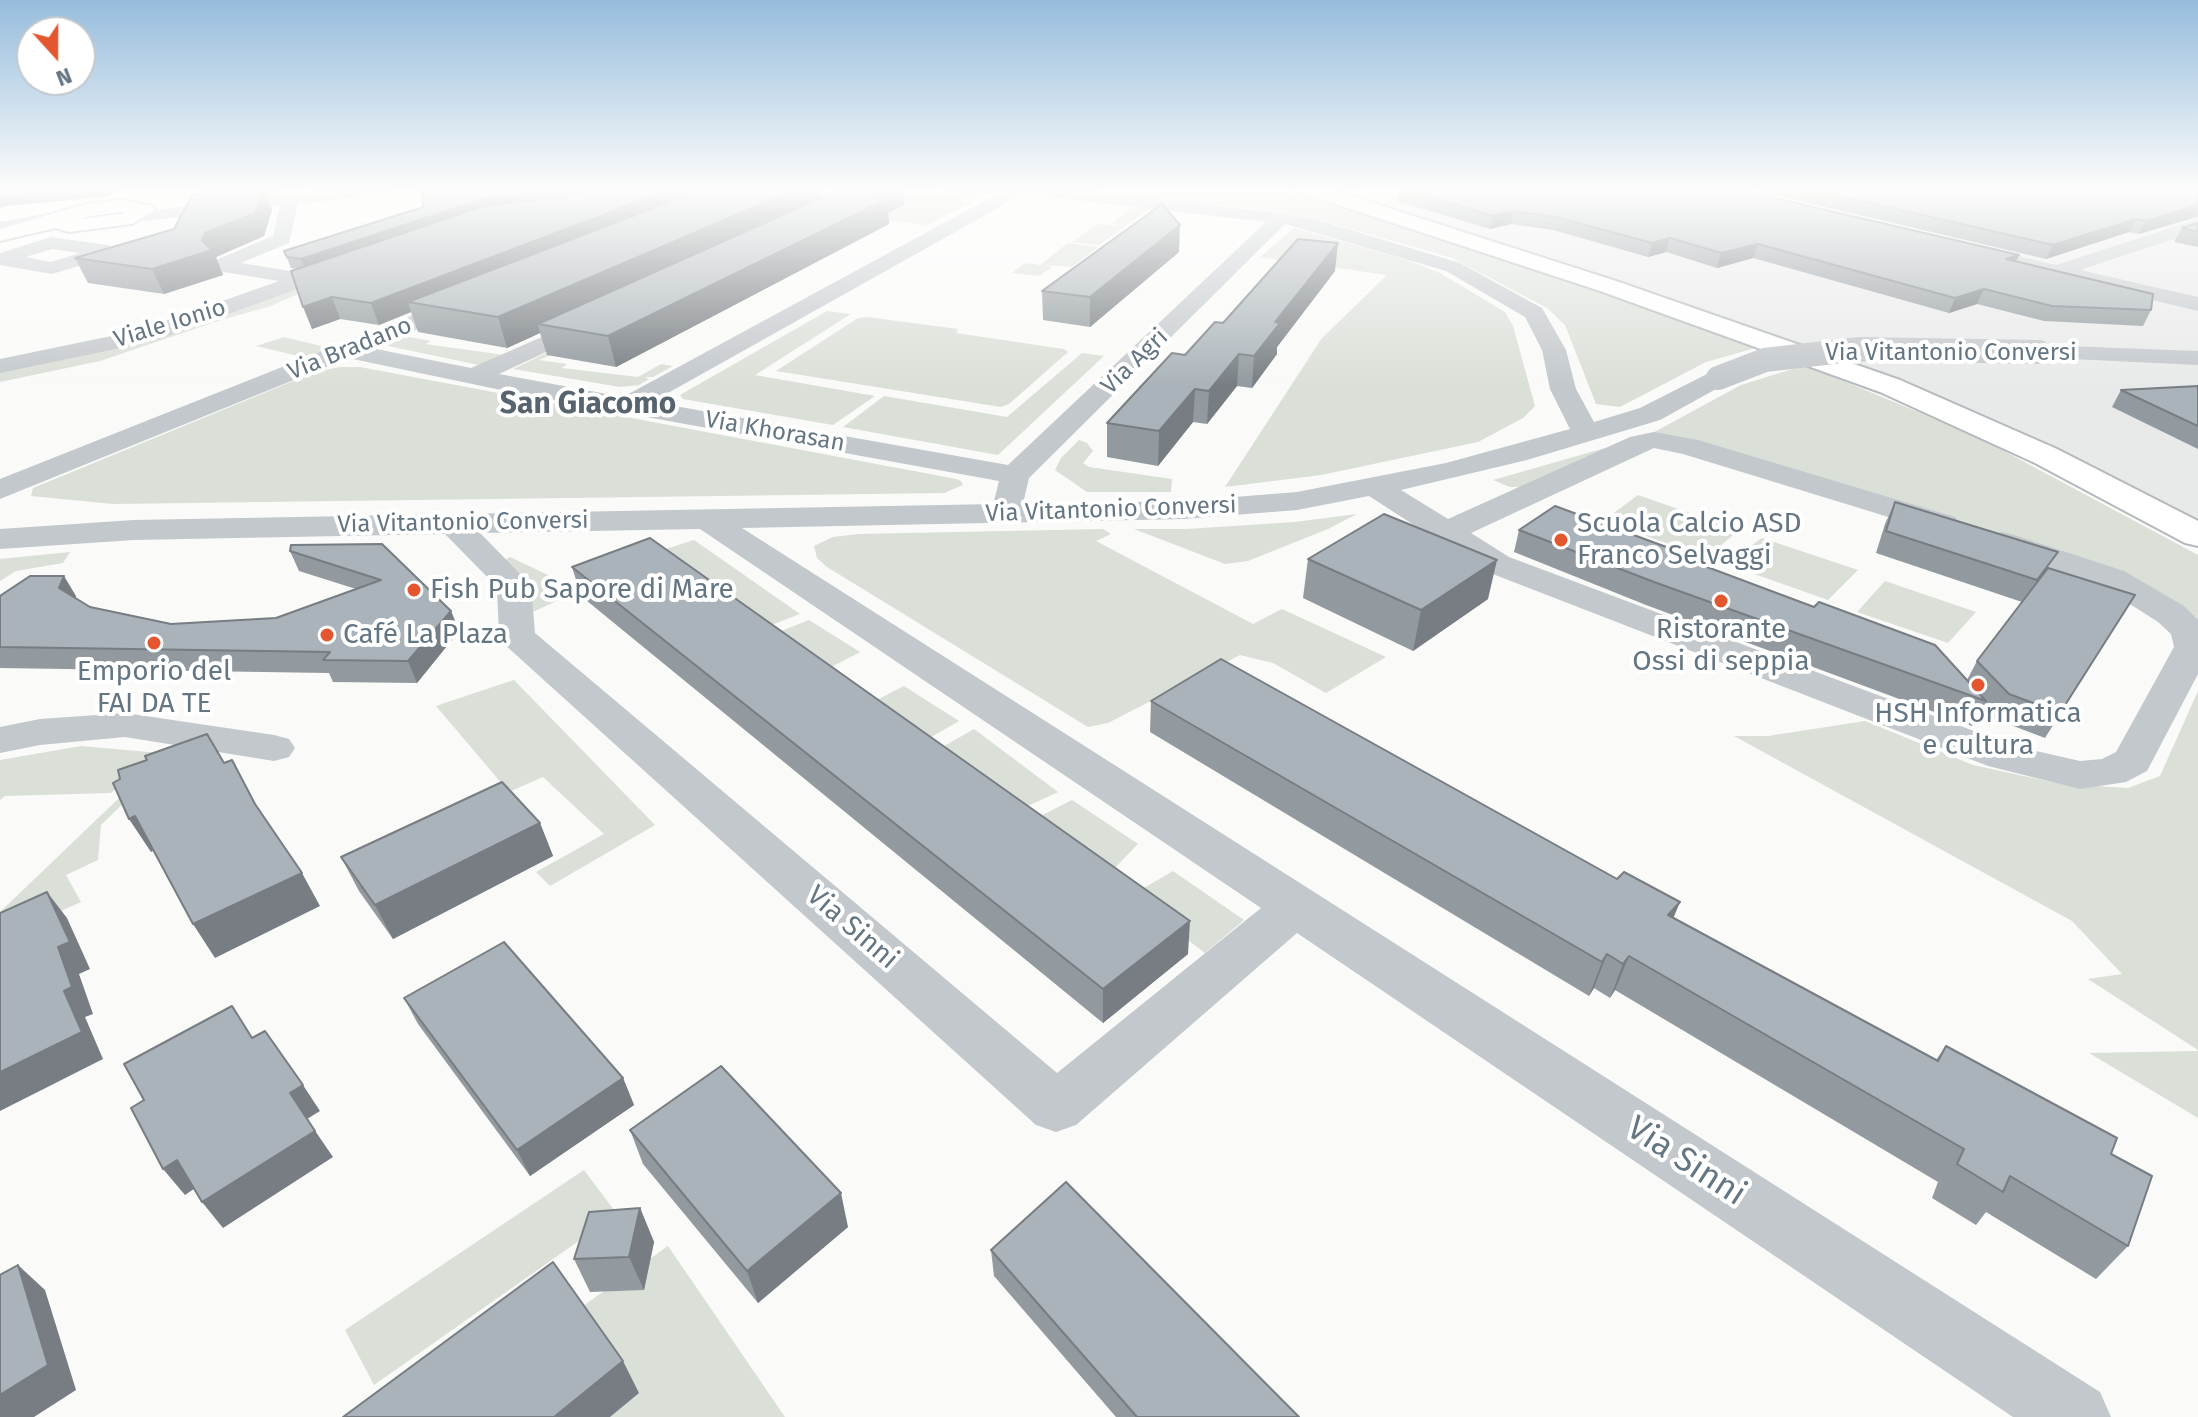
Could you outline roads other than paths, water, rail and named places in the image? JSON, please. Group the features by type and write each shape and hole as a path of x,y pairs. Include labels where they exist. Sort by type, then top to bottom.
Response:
{"main road":[{"path":"1508,254 1890,386 2046,456 2198,535"}],"street":[{"path":"246,254 225,263 225,266 306,279"},
{"path":"627,405 900,254"},
{"name":"Via Agri","path":"1015,475 1244,254"},
{"path":"1411,254 1453,267 1534,313 1554,350 1563,389 1586,433"},
{"path":"1985,254 2198,304"},
{"path":"2057,271 2109,254"},
{"name":"Viale Ionio","path":"0,366 146,336 364,259"},
{"name":"Via Bradano","path":"0,490 479,296"},
{"path":"474,376 616,310"},
{"name":"Via Vitantonio Conversi","path":"3,536 134,530 1184,510 1297,501 1375,487 1517,454 1650,414 1718,378 1765,360 1823,351 1929,349 2198,358"},
{"name":"Via Khorasan","path":"346,350 627,405 1015,475"},
{"path":"1375,487 1445,533 1497,564 2037,768 2080,775 2111,772 2132,761 2193,647 2189,631 2171,614 2112,578 1671,442 1640,443 1445,533"},
{"path":"1006,514 1015,475"},
{"name":"Via Sinni","path":"705,518 2075,1417"},
{"name":"Via Sinni","path":"452,523 514,585 517,636 1056,1107 1297,906"},
{"path":"0,740 40,732 125,725 274,748"}],"place":[{"name":"Scuola Calcio ASD Franco Selvaggi","path":"1561,540"},
{"name":"Fish Pub Sapore di Mare","path":"414,590"},
{"name":"Ristorante Ossi di seppia","path":"1721,601"},
{"name":"Café La Plaza","path":"327,635"},
{"name":"Emporio del FAI DA TE","path":"154,643"},
{"name":"HSH Informatica e cultura","path":"1978,685"}],"district":[{"name":"San Giacomo","path":"588,405"}]}
